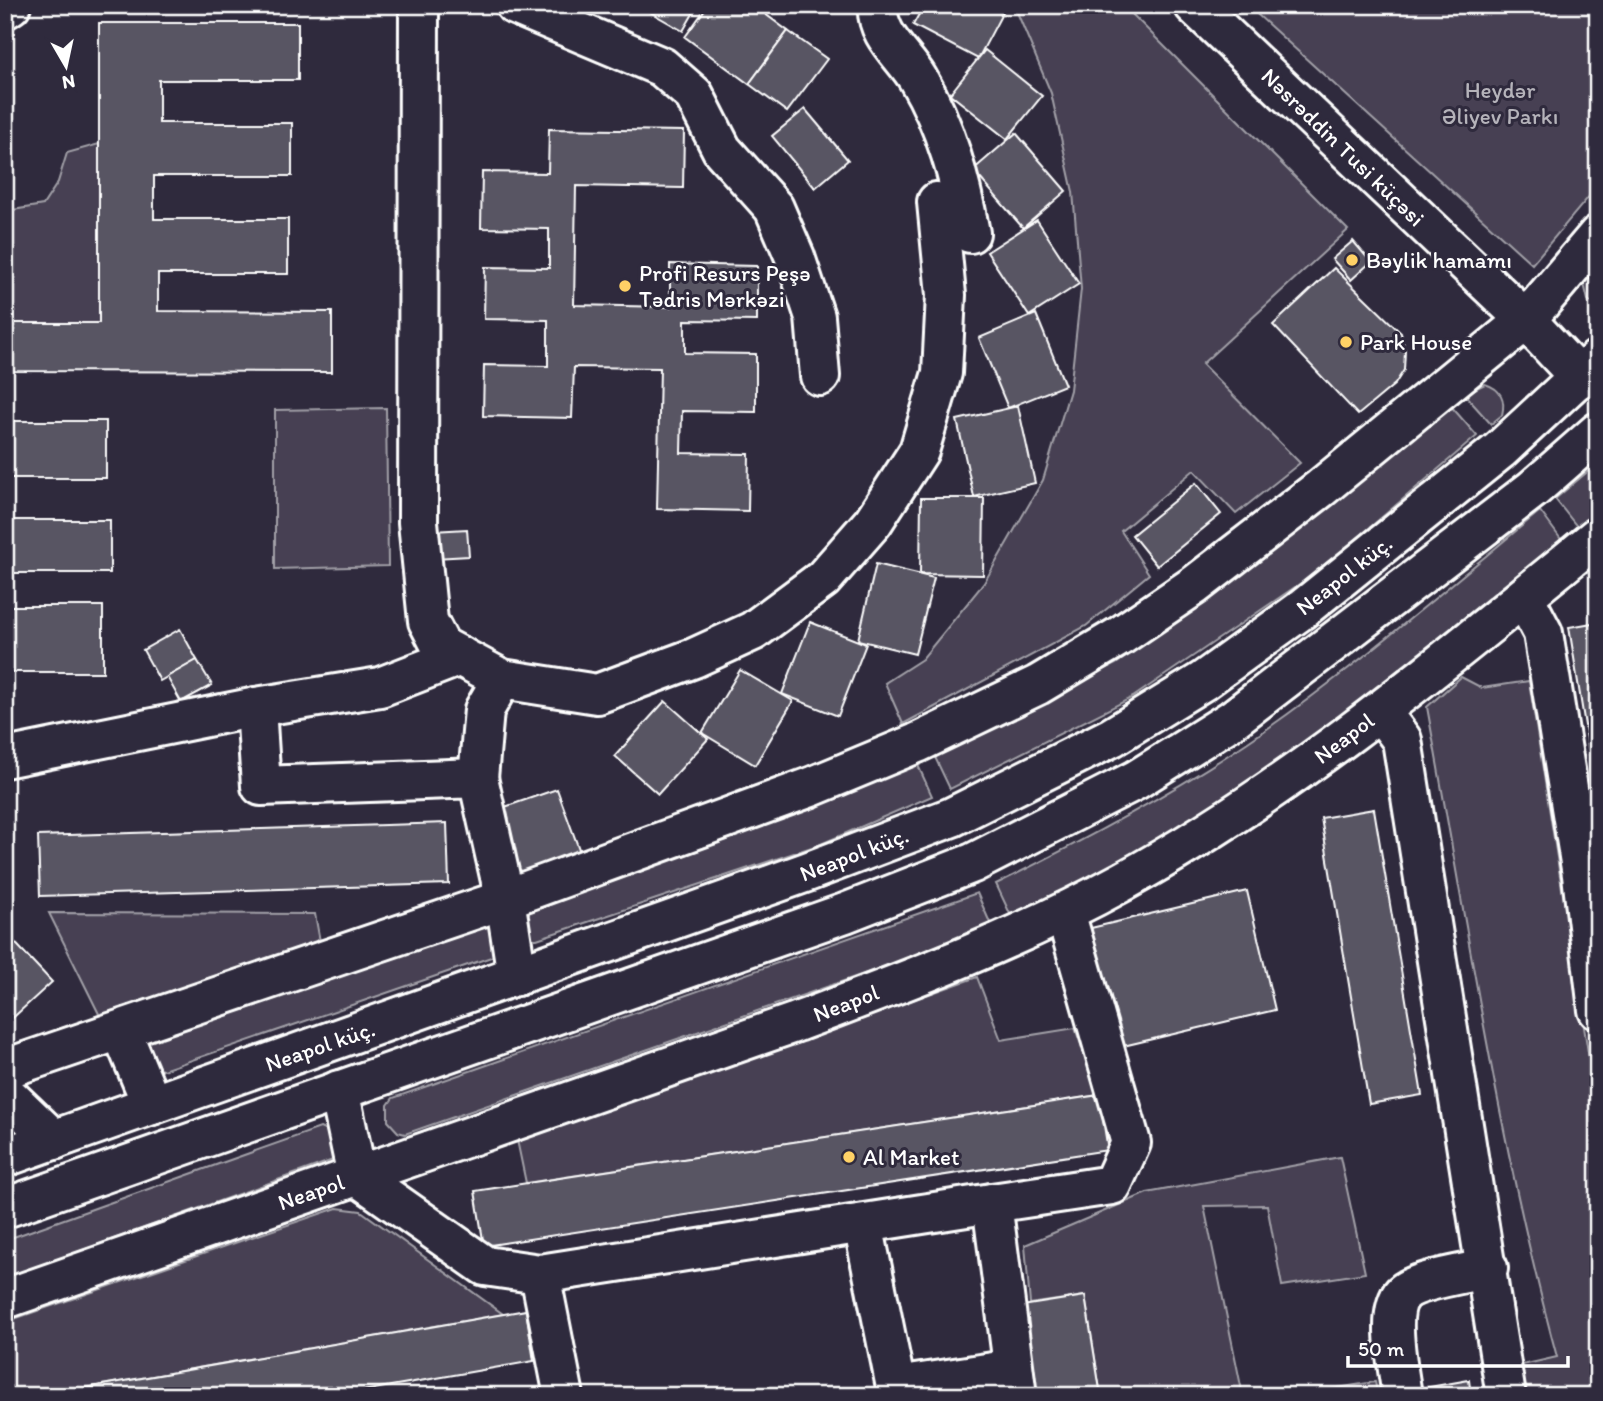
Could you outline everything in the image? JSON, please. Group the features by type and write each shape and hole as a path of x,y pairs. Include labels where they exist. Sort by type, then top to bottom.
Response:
{"main road":[{"path":"5,9 11,5"},
{"path":"419,5 418,522 428,621 441,646 502,679 597,694 694,658 753,631 823,579 873,522 919,451 942,373 946,295 937,202"},
{"path":"515,5 662,67 694,95 722,150 774,208 795,257 815,317 820,376"},
{"path":"878,5 877,17 883,32 918,79 948,141 970,233"},
{"name":"Nəsrəddin Tusi küçəsi","path":"1194,5 1526,320 1589,368"},
{"path":"5,1069 505,900 811,787 917,743 1038,685 1119,636 1195,585 1332,480 1526,320 1598,235"},
{"name":"Neapol küç.","path":"5,1157 517,976 952,817 1112,737 1203,681 1300,611 1500,450 1589,368"},
{"name":"Neapol küç.","path":"5,1208 845,913 961,868 1136,780 1233,719 1534,489 1598,432"},
{"name":"Neapol","path":"5,1299 794,1023 919,976 1065,912 1169,855 1272,791 1380,711 1598,536"},
{"path":"1524,597 1543,633 1582,875 1598,1010"},
{"path":"5,758 256,707 380,687 460,656"},
{"path":"502,679 484,710 478,778 505,900 517,976"},
{"path":"256,707 261,786 478,778"},
{"path":"1380,711 1402,740 1488,1268 1506,1396"},
{"path":"339,1090 357,1176 485,1266 540,1274 1112,1185 1131,1143 1065,912"},
{"path":"121,1030 152,1105"},
{"path":"5,1093 54,1140"},
{"path":"863,1224 897,1392 1015,1383 992,1203"},
{"path":"1402,1396 1394,1330 1395,1309 1403,1293 1417,1286 1488,1268"},
{"path":"540,1274 564,1396"}],"green space":[{"path":"1014,5 1123,5 1348,230 1202,364 1300,463 1236,514 1194,470 1121,531 1149,574 1086,626 903,724 885,683 922,659 984,583 1043,480 1070,390 1081,289 1073,192 1051,93"},
{"name":"Heydər Əliyev Parkı","path":"1247,5 1598,5 1598,186 1532,264"},
{"path":"99,144 99,323 5,323 5,222 13,210 43,205 58,182 67,153"},
{"path":"1598,268 1598,308 1588,300 1584,284"},
{"path":"1485,384 1495,389 1503,399 1502,415 1491,424 1464,394"},
{"path":"1450,405 1477,436 1320,570 1133,697 950,789 933,753 1116,664 1289,537"},
{"path":"386,408 388,566 275,569 275,410"},
{"path":"1598,463 1598,513 1579,529 1555,499"},
{"path":"1540,511 1563,542 1344,720 1267,775 1205,814 1109,867 1011,916 996,884 1123,818 1245,744 1359,660"},
{"path":"1461,677 1482,688 1529,681 1598,1115 1598,1396 1523,1396 1518,1366 1557,1357 1536,1277 1501,1115 1427,707"},
{"path":"916,761 932,796 821,844 537,939 530,939 519,911 529,903 805,810"},
{"path":"977,893 991,925 895,963 405,1134 398,1132 388,1121 388,1105 393,1098"},
{"path":"49,913 315,914 321,947 102,1020"},
{"path":"480,921 496,925 497,955 163,1070 155,1068 145,1039"},
{"path":"977,977 1001,1040 1075,1028 1099,1095 526,1183 517,1140"},
{"path":"320,1128 333,1134 336,1154 333,1160 5,1278 5,1240"},
{"path":"1340,1157 1365,1273 1282,1286 1267,1205 1204,1206 1243,1396 1101,1396 1085,1296 1030,1304 1025,1245 1147,1193"},
{"path":"337,1208 361,1211 503,1314 40,1396 5,1396 5,1322"},
{"path":"1375,1382 1378,1396 1313,1396 1312,1392"}],"building":[{"path":"638,5 698,5 683,31"},
{"path":"708,5 753,5 788,31 749,84 685,37"},
{"path":"924,5 1006,6 978,59 913,25"},
{"path":"99,23 298,23 298,80 159,80 159,123 292,123 292,176 154,176 154,219 288,219 288,274 158,274 158,311 332,312 332,372 5,371 5,323 99,323"},
{"path":"788,31 827,59 787,112 749,84"},
{"path":"985,50 1042,96 1007,139 950,94"},
{"path":"805,109 848,160 815,188 772,136"},
{"path":"549,129 684,131 683,188 576,186 574,305 670,307 670,264 757,266 757,321 685,320 685,353 756,354 756,412 682,411 681,453 749,454 748,511 657,509 660,368 574,367 572,418 483,416 484,365 548,366 548,320 484,319 485,267 549,268 549,229 481,228 482,172 548,173"},
{"path":"1016,133 1066,191 1023,228 973,170"},
{"path":"1037,220 1079,284 1029,316 987,252"},
{"name":"Bəylik hamamı","path":"1353,241 1371,262 1351,280 1332,259"},
{"name":"Park House","path":"1334,268 1401,333 1405,351 1404,370 1395,384 1358,415 1273,325"},
{"path":"1036,314 1065,385 1008,408 979,338"},
{"path":"1018,406 1035,483 974,497 957,420"},
{"path":"5,421 106,421 106,478 5,478"},
{"path":"1196,483 1221,514 1157,566 1132,535"},
{"path":"921,498 984,498 983,575 920,574"},
{"path":"5,520 110,520 110,573 5,573"},
{"path":"467,529 469,556 435,558 433,531"},
{"path":"876,564 934,578 915,654 858,640"},
{"path":"5,606 103,606 103,672 5,672"},
{"path":"810,622 866,644 838,716 782,694"},
{"path":"1598,622 1598,806 1569,627"},
{"path":"180,629 197,660 160,681 143,650"},
{"path":"197,660 212,685 181,702 167,677"},
{"path":"740,670 793,701 755,765 702,733"},
{"path":"665,701 708,739 658,794 615,756"},
{"path":"557,789 580,852 519,874 496,810"},
{"path":"1374,809 1422,1095 1369,1104 1321,818"},
{"path":"447,823 449,884 40,896 38,836"},
{"path":"1247,891 1275,1010 1119,1047 1091,928"},
{"path":"5,932 52,982 5,1025"},
{"path":"1099,1095 1108,1150 484,1246 475,1191"},
{"path":"1085,1296 1101,1396 1036,1396 1022,1306"},
{"path":"526,1310 534,1361 334,1396 40,1396"},
{"path":"1469,1380 1471,1396 1419,1396 1418,1389"}],"place":[{"name":"Bəylik hamamı","path":"1352,260"},
{"name":"Profi Resurs Peşə Tədris Mərkəzi","path":"625,286"},
{"name":"Park House","path":"1346,342"},
{"name":"Al Market","path":"849,1157"}]}
